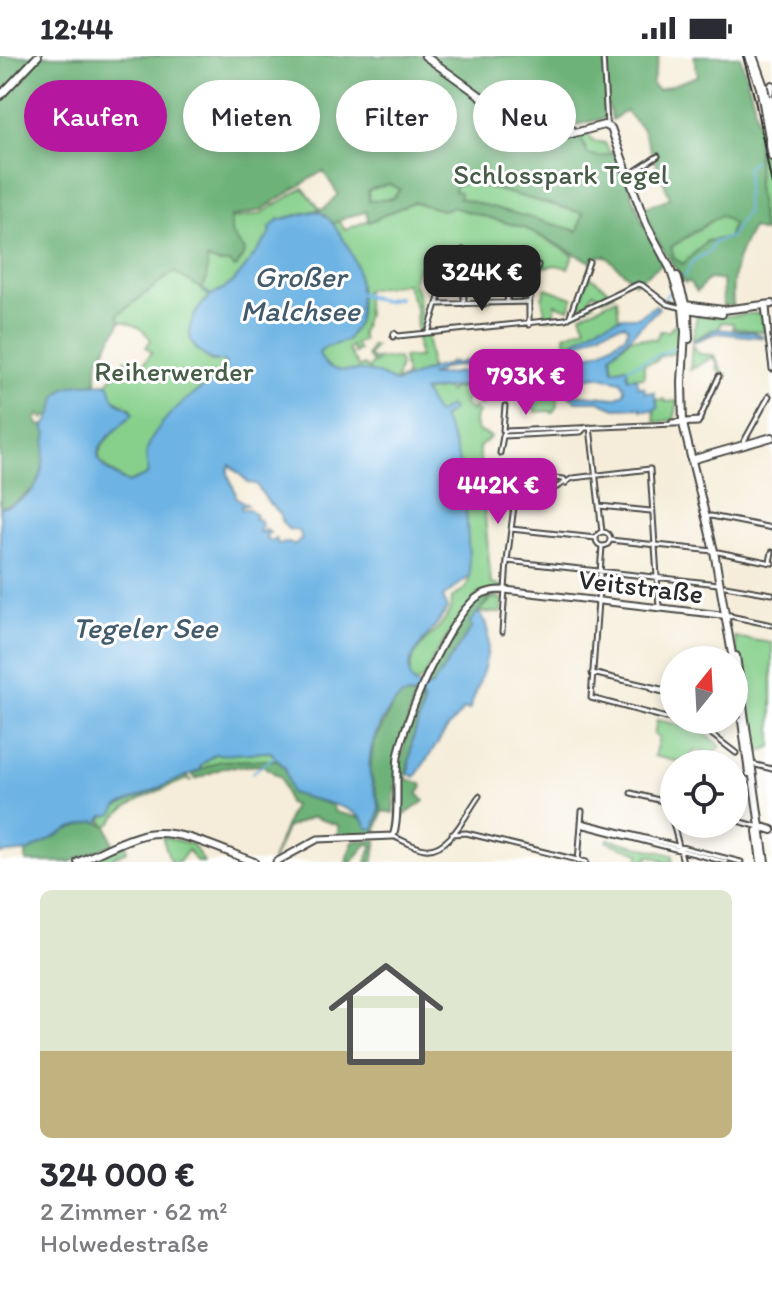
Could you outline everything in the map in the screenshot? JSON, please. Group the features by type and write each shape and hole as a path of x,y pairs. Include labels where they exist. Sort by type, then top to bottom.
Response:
{"highway":[{"path":"753,56 767,88 772,129"},
{"path":"767,88 772,143"}],"main road":[{"path":"0,96 38,56"},
{"path":"425,56 482,97 532,126 561,132 607,123 612,125 646,224 678,284 689,327"},
{"path":"767,88 772,112"},
{"path":"767,88 761,97 772,157"},
{"path":"684,307 717,310 768,307"},
{"path":"684,307 717,314 768,307"},
{"path":"684,307 685,422 716,551 733,646"},
{"path":"686,344 696,311"},
{"path":"693,459 772,437"},
{"path":"731,634 732,646"},
{"path":"745,734 763,862"},
{"path":"758,826 772,830"},
{"path":"78,862 139,836 158,833 177,835 254,862"}],"street":[{"path":"603,56 607,123"},
{"path":"629,175 658,156"},
{"path":"463,250 464,304"},
{"path":"485,304 487,252"},
{"path":"507,303 512,258"},
{"path":"569,318 589,262"},
{"path":"529,325 529,302 538,265"},
{"path":"428,333 438,304 440,286 437,268"},
{"path":"395,336 470,327 529,325 569,318 641,284 664,302 684,307"},
{"path":"438,304 529,302"},
{"path":"768,307 772,369"},
{"path":"503,434 581,432 588,427 701,420 719,376"},
{"path":"742,445 769,396"},
{"path":"500,453 505,406"},
{"path":"588,427 602,532"},
{"path":"516,494 548,492 573,478 650,469 659,608"},
{"path":"502,632 518,475 564,479 566,483"},
{"path":"534,494 535,477"},
{"path":"599,506 653,511"},
{"path":"707,517 772,528"},
{"path":"511,529 596,538"},
{"path":"596,538 602,532"},
{"path":"602,532 608,534 610,540"},
{"path":"596,538 602,546"},
{"path":"660,717 590,697 602,546 610,540 655,544 716,551 771,562 772,552"},
{"path":"507,561 723,585 772,594"},
{"path":"393,836 398,756 415,701 471,603 487,592 505,590"},
{"name":"Veitstraße","path":"505,590 728,616 772,625"},
{"path":"592,673 660,690"},
{"path":"711,734 750,763 772,769"},
{"path":"631,793 660,801"},
{"path":"276,862 318,839 393,836 427,849 438,847 452,834 479,796"},
{"path":"578,861 582,811"},
{"path":"461,821 466,833"},
{"path":"581,824 741,862"},
{"path":"748,824 758,826"},
{"path":"452,834 466,833 586,862"},
{"path":"666,845 674,838"},
{"path":"675,838 683,862"},
{"path":"678,848 726,862"}],"green space":[{"name":"Schlosspark Tegel","path":"0,56 659,56 652,85 658,90 698,76 694,56 740,56 761,140 758,141 757,186 763,232 752,228 742,248 734,275 733,306 723,306 722,280 708,279 697,292 689,281 685,283 655,237 643,208 670,198 642,128 625,111 612,120 608,105 604,106 603,119 576,125 576,80 473,80 473,152 576,152 576,137 580,136 588,154 600,157 617,152 644,226 665,262 635,283 606,256 599,256 595,264 525,228 452,207 442,210 413,202 369,222 366,212 333,224 316,211 325,208 338,194 323,171 261,210 231,217 231,233 245,251 237,267 207,259 207,278 202,289 174,272 118,314 119,325 98,361 96,383 65,388 59,394 50,418 47,415 44,419 40,415 36,419 40,426 45,425 47,433 42,478 38,485 13,504 0,507","holes":["464,181 583,213 578,231 459,198 460,192 454,191 456,184 462,185","389,184 400,189 393,198 369,201 368,190","721,215 733,224 728,238 707,241 683,264 674,258 671,247"]},
{"path":"589,134 592,141 605,143 610,153 614,153 600,157 587,154 580,136"},
{"path":"761,140 772,196 772,230 763,232 757,186 758,141"},
{"path":"438,179 455,185 464,181 583,213 578,232 459,198 454,189 436,184"},
{"path":"389,184 401,189 393,198 369,202 368,190"},
{"name":"Reiherwerder","path":"303,188 320,209 278,220 232,283 212,295 202,291 210,296 193,319 195,348 211,361 223,361 226,365 224,371 196,392 147,475 129,483 125,481 105,467 99,457 103,445 132,415 132,409 113,398 107,383 126,359 140,369 152,352 146,347 151,340 148,336 134,325 120,321 118,315 174,272 202,289 207,278 207,259 228,262 238,259 245,251 231,233 230,219 260,214"},
{"path":"413,202 442,210 452,207 525,228 573,255 568,268 556,265 545,267 526,259 463,247 462,265 435,269 432,261 426,259 424,269 418,267 413,282 418,294 422,330 417,331 416,309 406,283 365,290 367,315 361,334 363,340 355,344 359,350 354,353 351,346 348,350 359,368 363,365 369,369 373,363 367,356 371,346 375,346 368,356 372,359 398,358 400,365 396,381 406,377 403,357 419,357 417,336 428,335 430,369 397,383 371,372 334,369 323,361 319,353 324,348 346,341 360,290 352,256 333,224 338,220 345,230"},
{"path":"721,215 733,224 728,238 707,241 683,264 674,258 670,248"},
{"path":"590,276 614,294 603,299 594,292 589,299 594,303 585,308 579,302"},
{"path":"546,288 573,298 569,309 555,304 555,318 546,319 542,297"},
{"path":"617,298 619,320 600,325 566,347 565,335 586,327 581,315"},
{"path":"761,313 765,332 733,328 733,323 721,322 719,329 713,329 692,341 697,315 715,317"},
{"path":"680,318 680,352 644,364 644,377 628,378 627,367 613,370 611,355 631,338 656,339 660,331 669,331"},
{"path":"692,345 700,354 714,355 723,374 717,369 713,357 690,370"},
{"path":"479,386 485,389 485,397 481,397 482,406 477,401 481,393 474,391 474,395 467,398 464,404 471,411 474,407 479,413 476,414 475,424 478,431 491,437 479,447 491,584 502,588 478,594 416,686 410,681 414,656 445,620 452,598 466,588 470,576 458,457 422,392 446,388 449,393 451,389"},
{"path":"533,391 534,397 547,391 556,394 558,404 552,413 535,412 527,406 526,392"},
{"path":"664,399 665,402 678,401 674,420 655,422 657,400"},
{"path":"535,478 564,480 564,483 546,492 535,492"},
{"path":"503,593 491,596 470,623 472,627 433,686 424,689 448,641 471,607 484,596"},
{"path":"492,598 502,599 501,613 478,612"},
{"path":"734,637 772,643 772,747 755,753 748,708 748,646 736,646"},
{"path":"415,695 397,757 393,813 383,811 377,829 380,835 338,836 338,825 312,817 286,828 272,861 293,805 288,803 281,778 263,765 225,767 196,779 192,774 220,761 277,760 285,768 291,793 332,805 335,812 365,819 366,823 381,808 370,773 373,744 393,704 402,696"},
{"path":"420,697 423,706 412,742 406,779 421,783 423,787 418,794 424,801 402,817 397,814 400,769 409,726"},
{"path":"657,720 660,721 660,734 705,734 721,746 717,750 660,750 660,757 654,756 659,738 654,735"},
{"path":"271,752 277,760 220,761 200,770 201,765 215,754"},
{"path":"187,776 192,781 188,779 146,797 124,809 107,826 102,821 103,816 118,806"},
{"path":"95,821 107,826 113,844 70,862 26,862 26,851 71,828"},
{"path":"162,837 192,844 204,862 197,862 188,850 180,861 171,862"},
{"path":"608,839 673,855 673,862 662,862 649,855 646,862 638,862 640,853 607,842"},
{"path":"377,840 373,862 366,862 373,845 367,844 352,862 346,862 353,841"},
{"path":"126,845 127,851 113,857 114,861 121,859 122,862 86,862"}],"water":[{"name":"Tegeler See","path":"316,211 322,214 341,236 355,263 360,308 358,320 346,341 324,348 319,353 323,361 334,369 372,372 397,383 454,361 456,364 468,360 493,360 496,355 496,359 551,352 571,344 600,325 623,317 638,317 656,305 659,308 611,355 613,370 627,367 628,378 637,377 638,387 644,387 645,393 654,392 658,407 641,410 640,407 615,408 599,401 576,401 561,384 551,379 423,391 437,414 449,406 453,410 442,418 451,436 462,474 470,576 443,597 447,609 416,650 409,672 413,681 424,689 432,686 472,627 469,623 478,612 485,622 488,646 469,710 464,709 447,729 415,777 408,774 423,699 413,695 402,696 388,711 377,731 370,754 370,775 379,806 374,829 367,828 363,820 346,809 291,793 285,768 271,752 215,754 201,765 200,770 118,806 112,815 103,816 98,823 95,821 71,828 29,851 0,854 0,507 24,498 37,484 44,460 47,433 44,428 53,413 56,397 65,388 79,384 107,383 115,401 133,413 100,448 98,455 101,464 129,483 147,475 147,450 155,432 175,409 214,380 226,365 223,361 205,356 190,338 194,316 210,297 202,289 212,295 232,283 278,220","holes":["625,324 628,328 626,335 601,351 583,357 429,376 444,368 561,352","596,376 621,381 625,388 624,393 615,398 572,394 569,385 572,380","230,465 249,483 256,484 281,515 282,522 288,529 299,531 302,539 293,545 267,539 266,534 270,533 266,529 262,533 259,531 262,525 260,520 254,519 256,516 249,509 241,509 241,506 247,505 236,497 228,469"]},
{"path":"716,329 753,332 766,338 717,333 692,342"}],"waterway":[{"path":"684,276 694,260 709,252 714,242 730,237 746,213 747,168 754,160"},
{"path":"664,298 672,289"},
{"name":"Großer Malchsee","path":"360,294 382,301 398,298"},
{"path":"627,368 680,346"},
{"path":"252,773 275,756"}],"tram line":[{"path":"743,56 772,185"}]}
